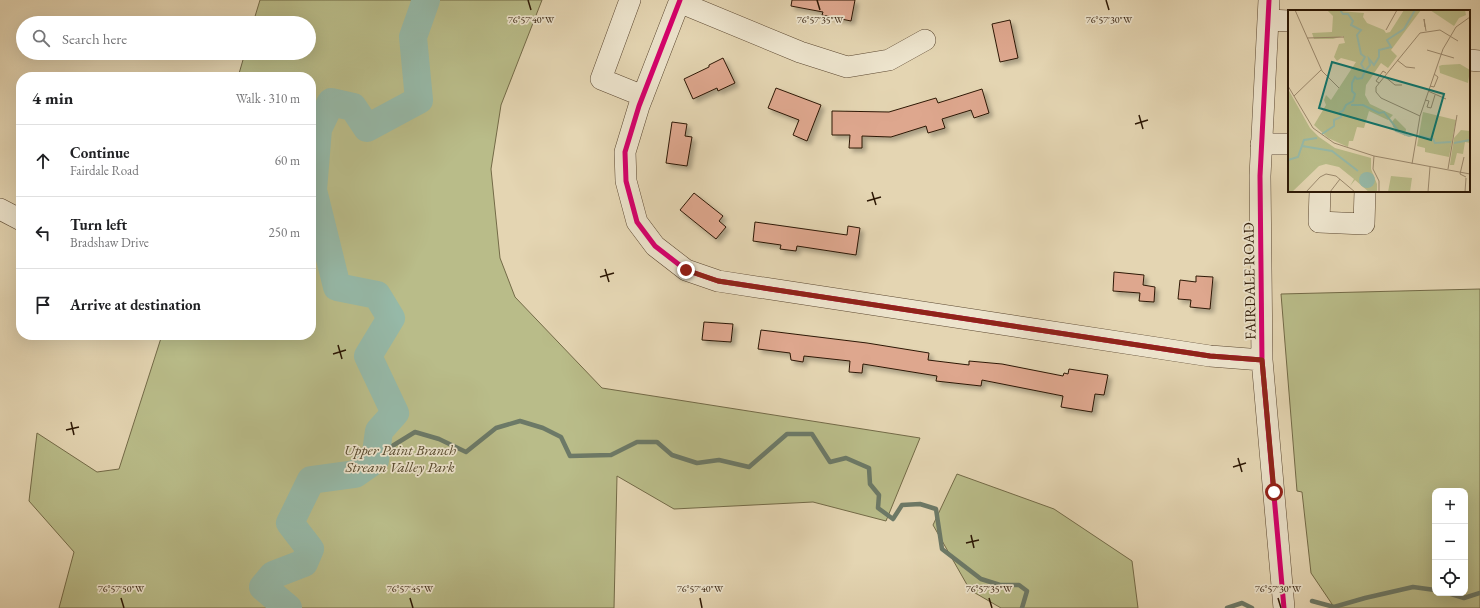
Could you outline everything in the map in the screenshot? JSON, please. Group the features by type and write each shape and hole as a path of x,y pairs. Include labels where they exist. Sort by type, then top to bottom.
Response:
{"street":[{"path":"630,0 601,79 643,96"},
{"path":"925,40 890,60 847,67 800,52 679,1 643,96 625,152 626,181 637,222 655,246 686,270 718,281 1210,356 1262,360"},
{"path":"1269,10 1288,20"},
{"name":"FAIRDALE ROAD","path":"1269,10 1260,176 1262,360 1284,608"},
{"path":"1470,60 1480,61"},
{"path":"1261,144 1288,144"},
{"path":"1320,192 1319,222 1364,224 1365,192"},
{"path":"0,209 16,217"}],"green space":[{"name":"Upper Paint Branch Stream Valley Park","path":"260,0 542,0 501,105 491,169 500,258 515,297 602,388 920,438 886,521 813,502 674,509 617,476 614,608 59,608 74,552 29,501 37,433 97,472 119,469 160,340 316,340 316,72 239,72 243,60 316,60 316,16 255,16"},
{"path":"1480,289 1480,608 1332,608 1334,607 1311,573 1302,492 1297,491 1281,294"},
{"path":"957,474 1054,509 1132,561 1138,608 1001,608 970,590 933,525"}],"building":[{"path":"792,0 855,0 851,21 822,15 823,12 791,6"},
{"path":"1010,20 1018,58 1000,62 992,24"},
{"path":"723,58 735,83 718,91 717,88 693,99 684,79 709,67 709,65"},
{"path":"776,88 821,105 807,141 793,135 799,120 768,108"},
{"path":"982,89 989,113 974,118 971,110 942,119 945,128 928,133 926,126 891,137 862,136 862,148 849,148 850,135 832,135 832,111 889,112 936,98 938,103"},
{"path":"672,122 687,124 685,136 692,137 687,166 666,163"},
{"path":"694,193 723,216 719,221 726,227 716,239 680,210"},
{"path":"755,222 847,235 848,226 860,228 856,255 797,246 796,251 780,249 781,245 753,241"},
{"path":"1114,272 1144,275 1143,285 1155,287 1154,302 1139,301 1140,293 1113,291"},
{"path":"1196,276 1213,277 1210,309 1190,307 1191,300 1178,299 1180,280 1196,282"},
{"path":"704,322 733,324 731,342 702,340"},
{"path":"761,330 867,343 929,353 928,360 969,365 969,361 1002,364 1063,376 1064,373 1068,374 1069,369 1108,375 1104,395 1095,394 1092,412 1061,407 1063,396 982,380 981,386 936,381 937,376 863,364 862,373 849,372 850,361 804,356 803,362 791,360 790,353 758,349"}],"waterway":[{"path":"316,153 318,129 331,102 353,107 367,128 419,100 413,37 426,0"},
{"path":"288,608 263,587 273,575 304,563 310,549 290,523 311,480 355,474 375,460 379,431 395,413 368,356 391,318 377,295 337,287 316,202"},
{"path":"375,460 389,448 415,432 439,439 466,452 496,428 520,421 543,428 561,437 570,456 611,455 637,442 657,442 672,455 697,463 719,460 749,467 787,434 812,434 830,462 846,458 869,468 870,484 879,495 878,508 893,519 902,505 920,504 936,509 942,549 981,579 1000,585 1019,585 1027,591 1022,608"},
{"path":"1312,601 1334,607 1413,587 1432,590"},
{"path":"1458,596 1464,598 1480,593"},
{"path":"1227,608 1242,603 1252,608"}],"cycle path":[{"path":"680,0 639,106 625,152 626,181 637,222 655,246 686,270 718,281 1210,356 1262,360"},
{"path":"1269,0 1260,176 1262,360 1284,608"}],"route":[{"path":"686,270 718,281 1210,356 1262,360 1274,492"}]}
